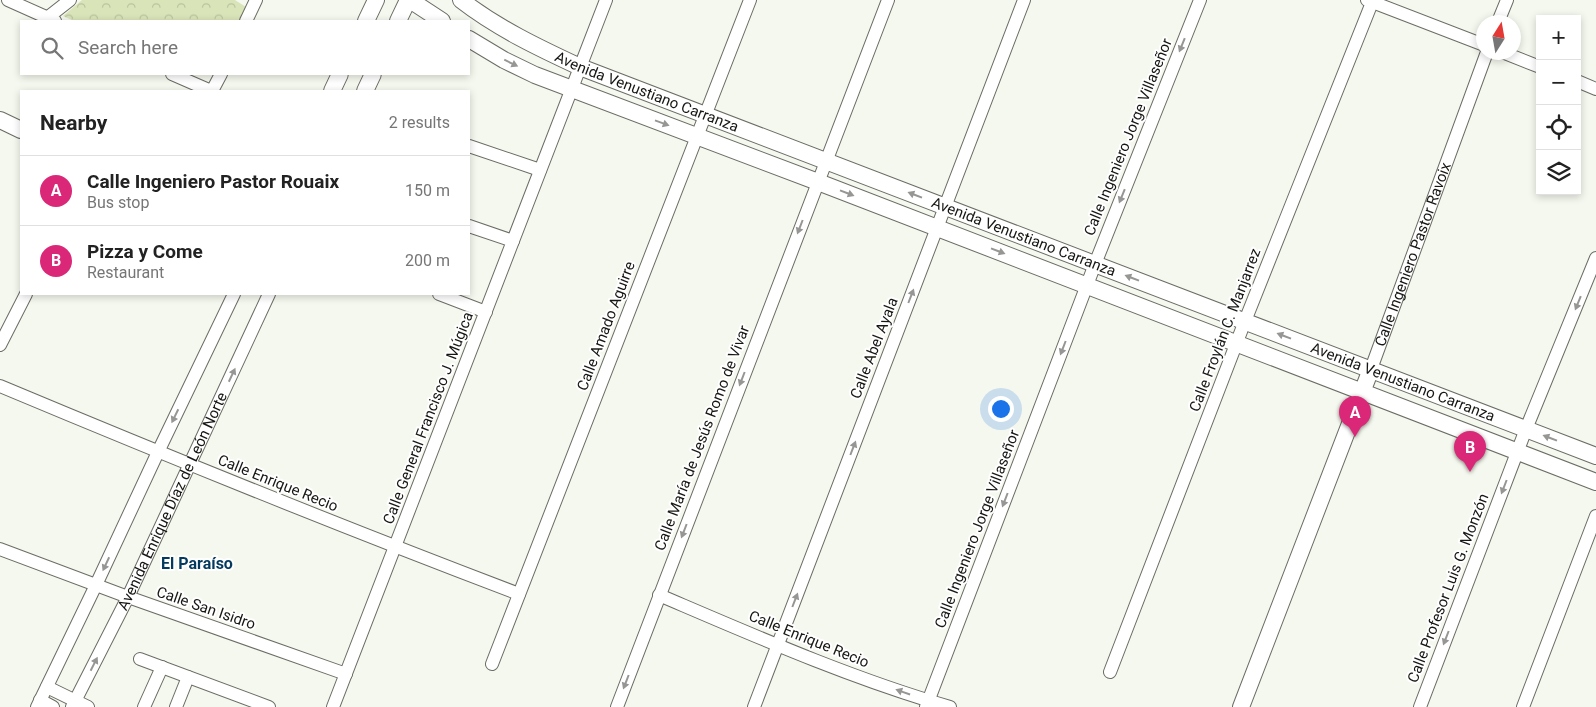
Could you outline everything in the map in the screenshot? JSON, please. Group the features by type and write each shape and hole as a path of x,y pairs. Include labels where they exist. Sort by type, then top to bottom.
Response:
{"street":[{"path":"8,0 51,20 70,0"},
{"path":"366,20 376,0"},
{"path":"399,20 409,0 440,20"},
{"name":"Avenida Venustiano Carranza","path":"460,0 503,28 543,50 580,67 1596,456"},
{"name":"Calle General Francisco J. Múgica","path":"333,707 606,0"},
{"name":"Calle Amado Aguirre","path":"492,664 750,0"},
{"name":"Calle María de Jesús Romo de Vivar","path":"617,707 888,0"},
{"name":"Calle Abel Ayala","path":"754,707 1024,0"},
{"name":"Calle Ingeniero Jorge Villaseñor","path":"928,704 1095,264 1200,0"},
{"path":"1501,15 1507,0"},
{"path":"1371,1 1476,42"},
{"name":"Calle Froylán C. Manjarrez","path":"1110,672 1236,343 1371,1"},
{"path":"246,20 252,2"},
{"name":"Avenida Venustiano Carranza","path":"470,40 504,60 535,75 1596,482"},
{"name":"Calle Ingeniero Pastor Ravoix","path":"1241,707 1371,369 1483,60"},
{"path":"1521,60 1536,65"},
{"path":"174,75 210,90"},
{"path":"213,90 220,75"},
{"path":"332,90 340,75"},
{"path":"365,90 373,75"},
{"path":"1581,83 1596,89"},
{"path":"0,120 20,130"},
{"path":"470,146 540,170"},
{"path":"470,226 513,241"},
{"name":"Calle Profesor Luis G. Monzón","path":"1420,707 1526,429 1596,258"},
{"path":"0,345 25,295"},
{"path":"53,707 38,704 234,295"},
{"name":"Avenida Enrique Díaz de León Norte","path":"73,704 128,597 269,295"},
{"path":"442,295 486,312"},
{"name":"Calle Enrique Recio","path":"0,386 190,465 395,547 519,594"},
{"path":"1523,707 1596,516"},
{"name":"Calle San Isidro","path":"0,549 128,597 346,674"},
{"name":"Calle Enrique Recio","path":"659,596 928,704 950,707"},
{"path":"140,659 269,707"},
{"path":"144,707 162,668"},
{"path":"176,707 188,677"},
{"path":"47,687 73,704 88,707"}],"green space":[{"path":"82,0 235,0 246,7 240,20 72,20 63,16"}],"place":[{"name":"Calle Ingeniero Pastor Rouaix","path":"1355,437"},
{"name":"Pizza y Come","path":"1470,472"}],"district":[{"name":"El Paraíso","path":"197,563"}]}
